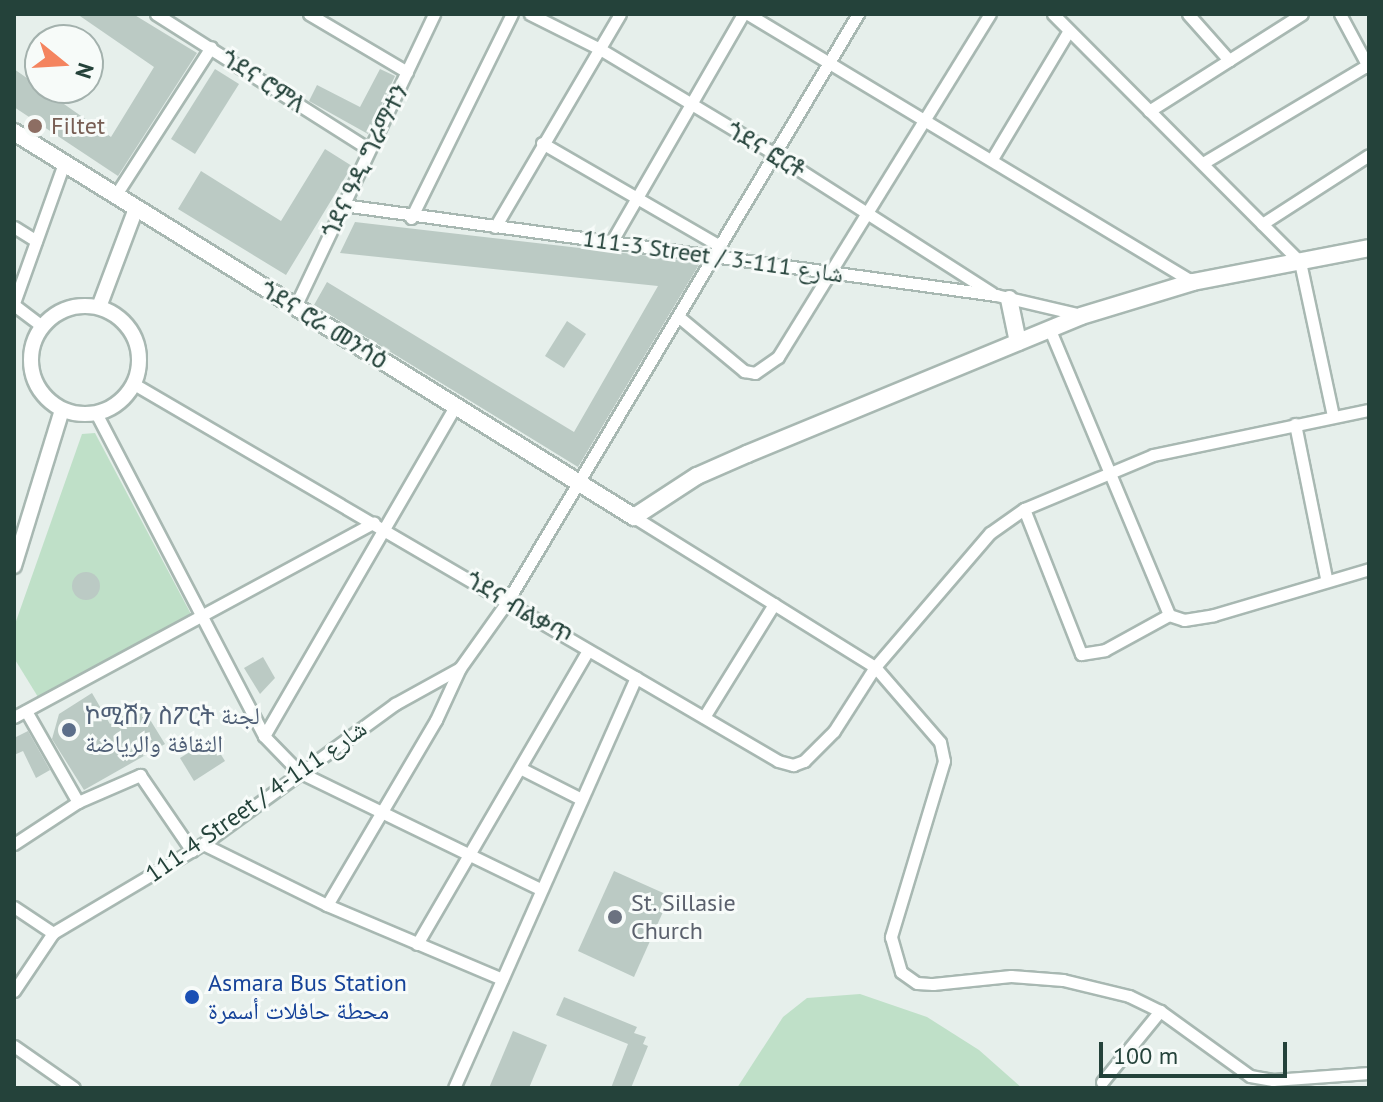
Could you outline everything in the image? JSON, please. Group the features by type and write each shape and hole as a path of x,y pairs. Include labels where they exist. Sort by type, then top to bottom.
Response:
{"main road":[{"name":"ጎደና ሮራ መንሳዕ","path":"14,132 135,211 634,517"},
{"path":"634,517 697,476 1081,316 1193,282 1369,248"},
{"path":"1003,297 1018,342"}],"street":[{"name":"ጎደና ሮምለ","path":"156,14 369,149"},
{"path":"309,14 407,72"},
{"name":"ጎደና ዓዲ ግራማተን","path":"295,307 434,14"},
{"path":"411,218 512,14"},
{"name":"ጎደና ፎርቶ","path":"530,14 600,49 1003,297"},
{"path":"495,227 620,14"},
{"path":"612,241 746,14 828,66 922,117 1193,282"},
{"path":"327,905 460,668 507,602 858,14"},
{"path":"679,317 744,371 755,373 778,357 922,117 990,14"},
{"path":"1053,14 1300,262 1333,416"},
{"path":"1188,14 1229,60"},
{"path":"1149,111 1302,14"},
{"path":"1203,163 1368,65 1340,14"},
{"path":"992,159 1068,32"},
{"path":"115,196 211,47"},
{"path":"542,143 718,250"},
{"path":"1262,224 1369,155"},
{"path":"42,326 14,304 64,163"},
{"name":"111-3 Street / شارع 111-3","path":"343,205 411,218 718,250 830,273 1003,297 1081,316"},
{"path":"99,307 135,211"},
{"path":"14,227 36,241"},
{"path":"99,307 126,323 135,337 139,353 134,384 111,408 96,413 62,410 41,393 33,376 31,358 42,326 68,308 99,307"},
{"path":"1050,330 1169,615"},
{"name":"ጎደና ብልቃጥ","path":"134,384 588,650 793,765 804,761 834,731 875,667"},
{"path":"264,736 379,525 455,406"},
{"path":"14,566 62,410"},
{"path":"875,667 990,533 1024,509 1111,472 1207,440 1369,410"},
{"path":"96,413 264,736 299,772 470,851 540,889"},
{"path":"1295,424 1326,578"},
{"path":"1024,509 1081,654 1105,650 1169,615 1184,620 1214,615 1326,578 1369,569"},
{"path":"634,517 875,667 927,725 944,761 891,937 901,972 925,983 1011,976 1063,980 1129,996 1160,1011 1243,1074 1273,1080 1369,1073"},
{"path":"14,717 379,525"},
{"path":"704,717 774,604"},
{"path":"417,944 588,650"},
{"name":"111-4 Street / شارع 111-4","path":"53,933 203,844 406,697 460,668"},
{"path":"454,1088 636,677"},
{"path":"26,711 78,802"},
{"path":"520,768 581,799"},
{"path":"14,844 78,802 140,775 192,851"},
{"path":"203,844 327,905 502,979"},
{"path":"14,907 53,933 14,991"},
{"path":"1102,1082 1160,1011"},
{"path":"14,1046 74,1088"},
{"path":"1300,1078 1321,1088"},
{"path":"1273,1080 1285,1088"}],"green space":[{"path":"95,433 192,616 38,697 14,658 14,627 82,434"},
{"path":"860,994 927,1017 979,1050 1022,1088 737,1088 783,1017 807,998"}],"building":[{"path":"77,14 133,14 197,53 118,176 14,107 14,69 24,76 24,104 64,104 111,137 154,67 104,33 104,24 92,24"},
{"path":"215,69 239,84 195,154 171,139"},
{"path":"380,69 395,76 368,134 309,101 317,85 360,107"},
{"path":"325,149 352,166 286,275 178,209 201,171 281,221"},
{"path":"355,222 700,263 578,467 314,305 327,282 574,432 658,286 340,253"},
{"path":"567,321 586,334 564,368 545,356"},
{"path":"86,572 96,576 100,586 96,596 86,600 76,596 72,586 76,576"},
{"path":"263,657 275,678 260,694 244,668"},
{"path":"92,693 110,724 141,705 165,744 84,790 52,739 59,714"},
{"path":"28,731 50,770 36,778 23,751 14,755 14,738"},
{"path":"211,739 225,761 194,781 180,758"},
{"path":"614,871 670,896 634,977 578,951"},
{"path":"564,997 637,1027 634,1033 646,1037 643,1044 648,1046 631,1088 611,1088 628,1044 556,1015"},
{"path":"513,1031 547,1045 529,1088 489,1088"}],"place":[{"name":"Filtet","path":"35,126"},
{"name":"ኮሚሽን ስፖርት لجنة الثقافة والرياضة","path":"69,730"},
{"name":"St. Sillasie Church","path":"615,917"},
{"name":"Asmara Bus Station محطة حافلات أسمرة","path":"192,997"}]}
